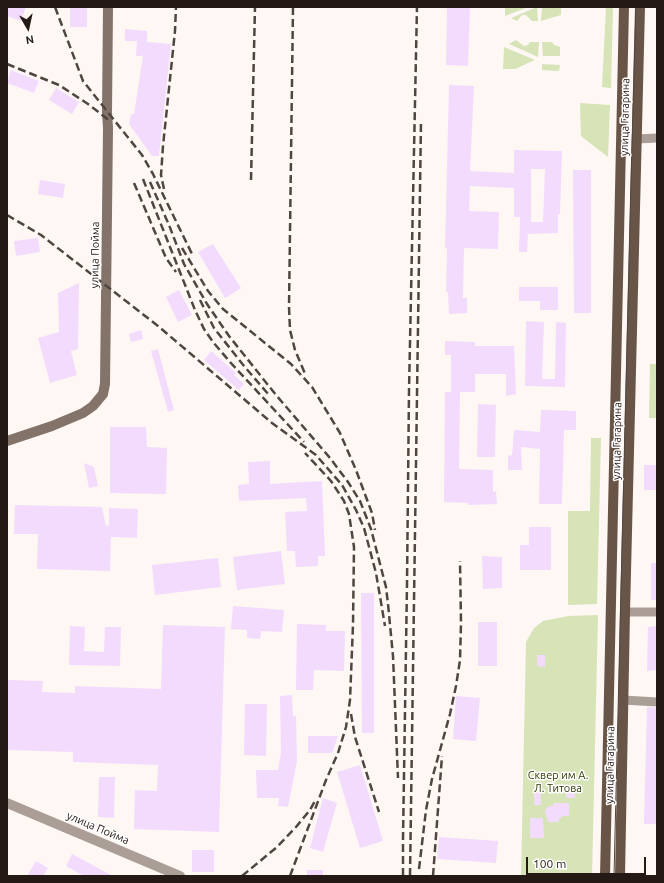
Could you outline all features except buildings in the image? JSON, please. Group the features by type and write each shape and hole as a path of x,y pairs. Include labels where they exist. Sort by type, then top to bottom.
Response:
{"main road":[{"name":"улица Пойма","path":"7,441 52,426 83,413 93,406 103,394 105,384 108,7"},
{"name":"улица Гагарина","path":"605,876 612,612 624,7"},
{"name":"улица Гагарина","path":"620,876 640,7"},
{"path":"612,612 625,612"}],"street":[{"path":"637,139 657,138"},
{"path":"625,612 657,612"},
{"path":"623,700 657,702"},
{"name":"улица Пойма","path":"7,803 180,876"}],"green space":[{"path":"505,7 528,7 505,16"},
{"path":"537,7 538,21 532,21 526,15 522,15 517,21 511,18"},
{"path":"542,7 561,7 561,15 541,21"},
{"path":"606,7 613,7 611,88 602,87"},
{"path":"516,40 524,46 528,45 530,42 539,42 538,57 509,44"},
{"path":"542,42 552,42 554,45 560,47 560,56 543,56"},
{"path":"504,47 535,60 515,69 503,69"},
{"path":"542,64 560,65 559,71 542,70"},
{"path":"580,103 610,105 608,157 581,136"},
{"path":"650,364 657,364 657,418 649,418"},
{"path":"591,438 601,438 597,604 568,605 568,511 590,511"},
{"name":"Сквер им А. Л. Титова","path":"598,615 592,876 521,876 526,642 534,628 543,621 568,616"}],"tram line":[{"path":"614,876 636,7"}],"railway":[{"path":"55,7 83,81 142,155 153,174 192,254"},
{"path":"164,189 161,175 176,7"},
{"path":"251,180 255,7"},
{"path":"293,7 289,307 290,330 295,350 306,376"},
{"path":"403,876 409,391 417,7"},
{"path":"7,64 59,85 88,104 110,121"},
{"path":"410,876 421,121"},
{"path":"143,179 204,329 230,362 304,442"},
{"path":"150,182 184,264 207,304 229,336 276,395 330,458 360,501 371,529 386,587 393,656 398,778"},
{"path":"134,183 166,258 176,272"},
{"path":"7,215 41,235 158,326 272,423 316,455 342,485 364,528 376,573 385,626"},
{"path":"182,248 208,291 223,309 291,364 312,387 340,433 372,513 375,530"},
{"path":"200,300 214,328 269,395"},
{"path":"290,876 326,780 338,753 346,727 350,700 353,625 354,547 349,514 344,501 331,481 305,453"},
{"path":"419,869 426,810 432,779 450,714 460,660 460,561"},
{"path":"351,714 355,737 379,812"},
{"path":"433,876 442,756"},
{"path":"242,876 277,847 296,827 310,810 315,801"}]}
